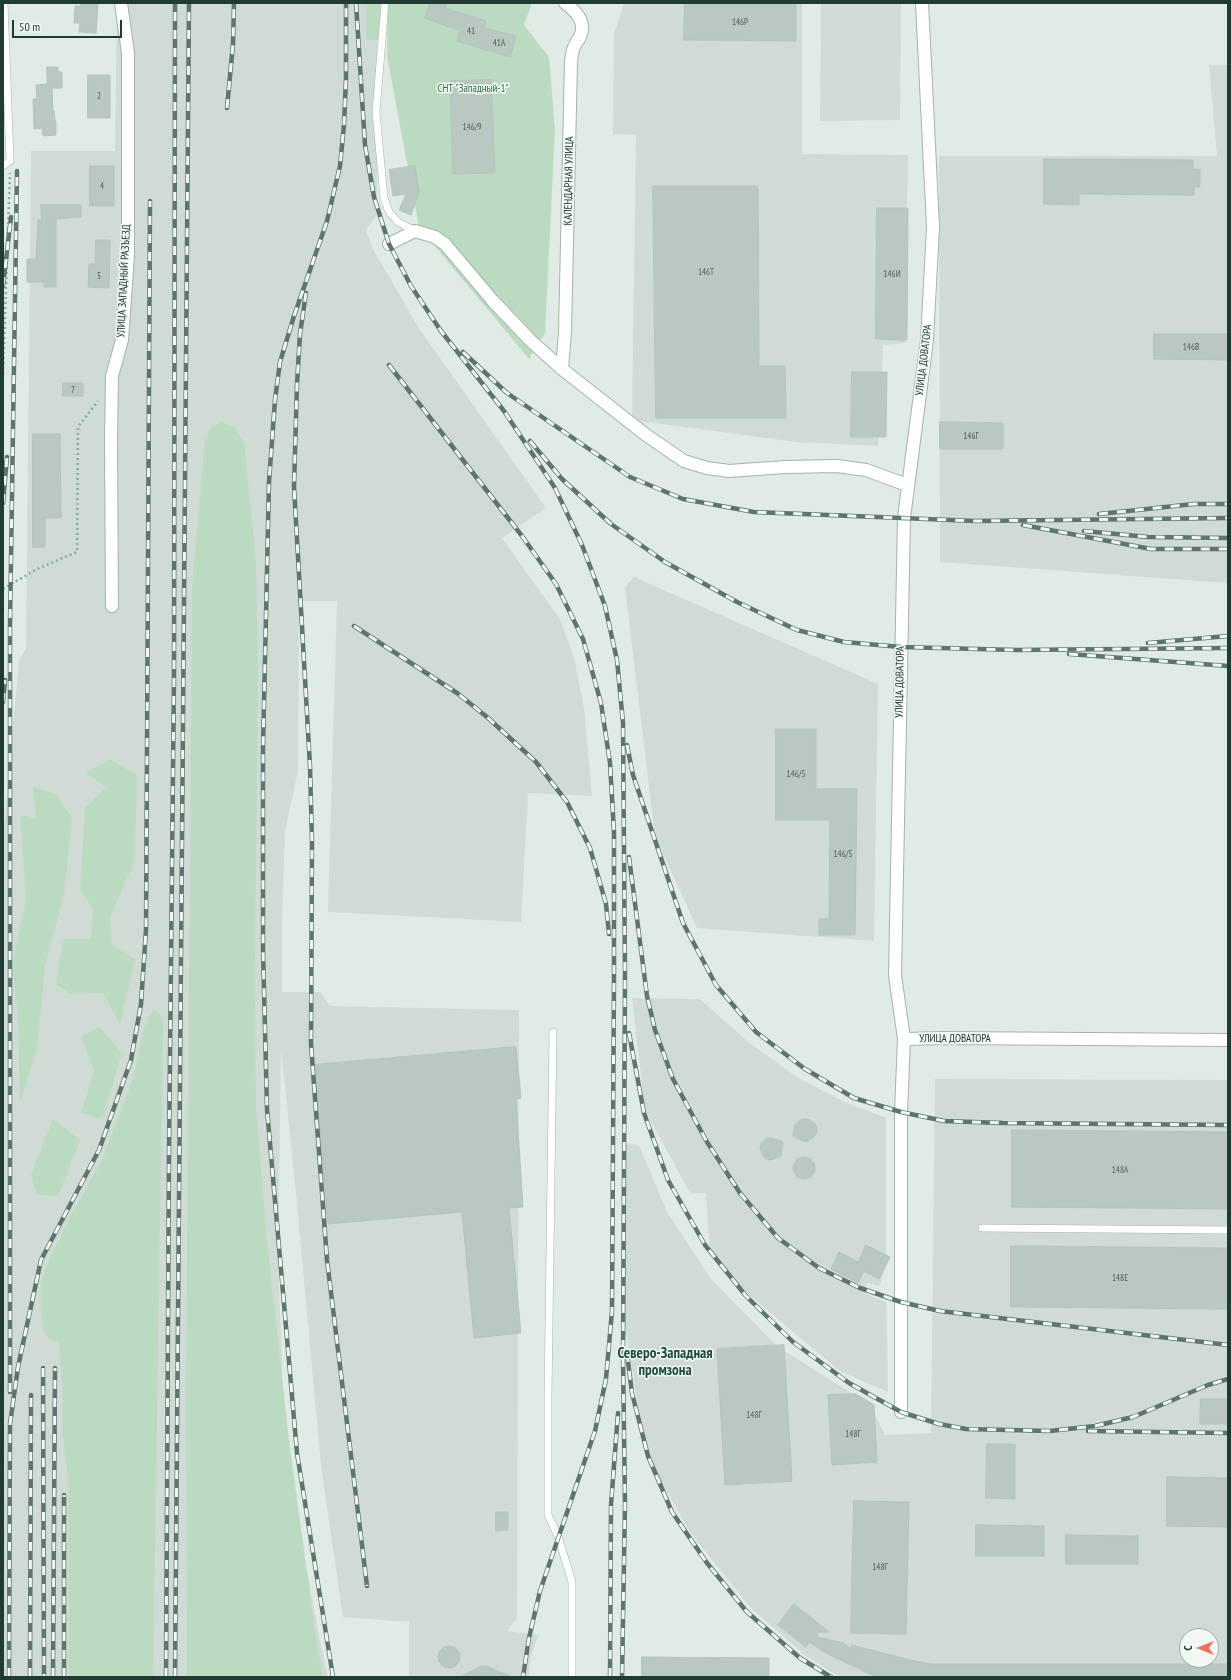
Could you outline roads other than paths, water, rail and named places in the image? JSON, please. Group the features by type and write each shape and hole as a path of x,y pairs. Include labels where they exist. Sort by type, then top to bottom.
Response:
{"street":[{"name":"УЛИЦА ЗАПАДНЫЙ РАЗЪЕЗД","path":"112,606 112,376 122,340 128,255 128,53 121,3"},
{"name":"КАЛЕНДАРНАЯ УЛИЦА","path":"562,369 566,332 571,61 574,46 580,37 583,28 581,19 573,9 565,3"},
{"name":"УЛИЦА ДОВАТОРА","path":"922,3 932,227 927,340 907,485 904,518 896,975 904,1039 1228,1040"},
{"path":"389,244 415,231 435,237 445,244 493,301 531,341 562,369 646,435 684,461 707,468 729,471 785,467 837,466 866,470 907,485"},
{"path":"901,1412 901,1112 904,1039"}],"lane":[{"path":"3,166 10,160 4,3"},
{"path":"385,3 376,112 384,198 389,212 398,222 415,231"},
{"path":"553,1032 548,1395 548,1515 558,1536 572,1582 572,1677"},
{"path":"982,1228 1228,1230"}],"railway":[{"path":"166,1677 174,677 175,3"},
{"path":"175,1677 189,3"},
{"path":"227,108 233,44 234,3"},
{"path":"333,1677 297,1453 267,1109 263,949 263,748 269,482 275,400 280,362 294,316 327,221 340,166 344,125 346,78 346,3"},
{"path":"356,3 365,145 374,197 389,244 411,286 441,331 504,411 555,488 582,545 605,606 617,660 623,723 625,978 623,1358 625,1504 622,1677"},
{"path":"10,1392 10,624 17,171"},
{"path":"9,1677 10,1424 18,1367 41,1260 99,1150 131,1060 141,1004 146,930 150,201"},
{"path":"3,286 11,217"},
{"path":"306,293 300,334 294,487 310,766 312,842 311,1044 327,1260 367,1586"},
{"path":"463,352 507,393 630,477 683,499 754,512 975,521 1228,518"},
{"path":"389,365 522,536 556,584 583,639 601,703 610,763 614,832 612,1311 606,1379 595,1431 540,1591 529,1638 523,1677"},
{"path":"530,441 562,479 611,524 665,562 737,602 797,630 844,642 901,647 1017,650 1228,648"},
{"path":"3,503 7,457"},
{"path":"1099,514 1194,504 1228,504"},
{"path":"1023,525 1151,549 1228,549"},
{"path":"1084,531 1148,537 1228,538"},
{"path":"354,626 457,693 487,717 536,762 567,802 590,848 606,904 609,934"},
{"path":"1148,643 1228,636"},
{"path":"1069,654 1228,666"},
{"path":"3,702 5,680"},
{"path":"627,745 633,775 683,923 716,985 756,1032 805,1069 854,1098 901,1112 944,1121 1228,1125"},
{"path":"629,857 647,996 655,1030 673,1079 707,1142 740,1193 778,1238 819,1268 860,1288 901,1302 940,1311 1228,1345"},
{"path":"629,1033 644,1113 668,1180 705,1245 746,1296 793,1342 849,1383 901,1412 939,1424 966,1429 1050,1431 1095,1426 1133,1417 1208,1385 1228,1379"},
{"path":"627,1353 632,1393 648,1456 672,1512 707,1563 747,1612 800,1658 831,1677"},
{"path":"43,1368 44,1677"},
{"path":"53,1677 55,1368"},
{"path":"30,1677 31,1395"},
{"path":"610,1677 611,1505 618,1413"},
{"path":"1088,1431 1228,1433"},
{"path":"64,1495 64,1677"}],"district":[{"name":"Северо-Западная промзона","path":"665,1362"}],"park label":[{"name":"СНТ \"Западный-1\"","path":"473,89"}]}
